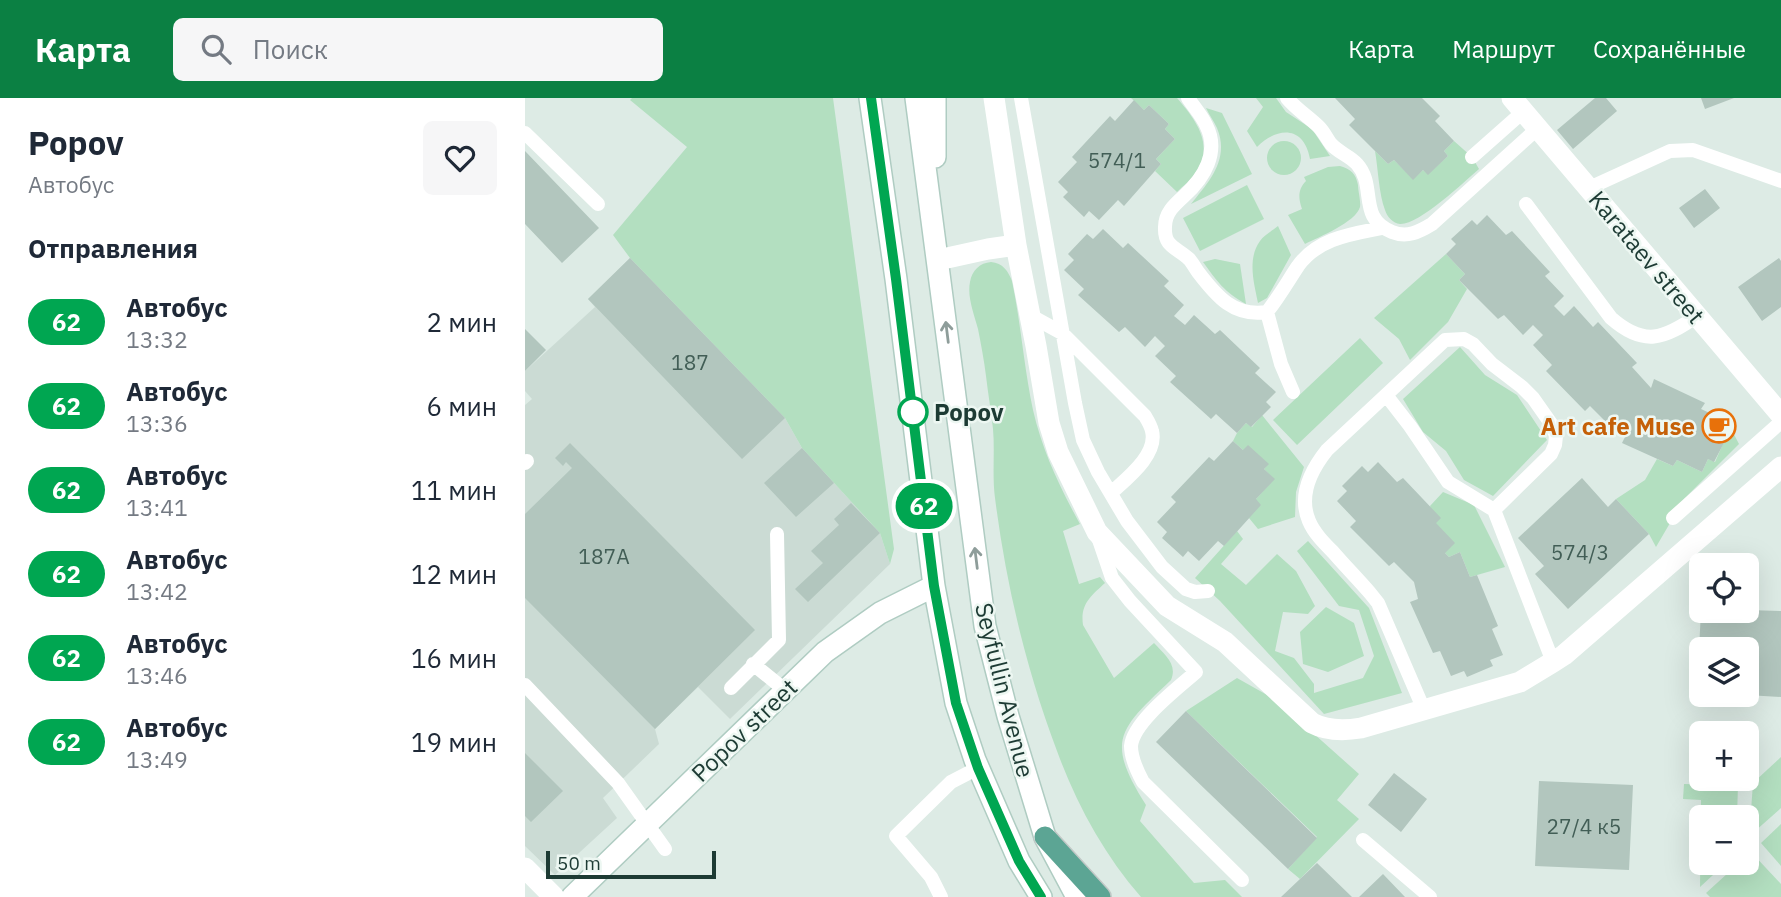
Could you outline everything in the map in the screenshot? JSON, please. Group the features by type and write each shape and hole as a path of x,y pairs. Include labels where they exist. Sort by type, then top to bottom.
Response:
{"main road":[{"path":"1045,837 1100,897"}],"street":[{"name":"Seyfullin Avenue","path":"870,98 896,279 934,586 956,703 978,768 1019,861 1041,897"},
{"name":"Seyfullin Avenue","path":"916,98 985,626 1008,716 1045,837 1077,897"},
{"path":"934,229 935,98"},
{"path":"994,98 1049,423 1097,532 1167,606 1225,642 1320,728 1349,730 1520,682 1564,655 1781,467"},
{"name":"Karataev street","path":"1518,105 1781,415"},
{"path":"938,260 1017,245"},
{"name":"Popov street","path":"572,897 825,652 880,613 934,586"},
{"path":"525,868 554,897"}],"lane":[{"path":"1021,98 1083,440 1127,521 1163,567 1186,589 1195,592 1208,591"},
{"path":"1188,98 1207,126 1211,156 1205,171 1194,186 1170,209 1165,223 1165,237 1173,249 1189,259 1223,301 1244,312 1267,312 1300,263 1313,250 1344,236 1382,228"},
{"path":"1287,98 1316,124 1331,144 1358,165 1364,176 1372,216 1382,228 1397,234 1408,235 1432,225 1538,128"},
{"path":"1472,157 1518,105"},
{"path":"525,133 598,204"},
{"path":"1588,188 1669,151 1693,150 1781,181"},
{"path":"1526,204 1611,318 1623,329 1642,336 1658,337 1675,331 1697,316"},
{"path":"1267,312 1281,364 1293,392"},
{"path":"1031,316 1062,333 1145,416 1153,433 1151,447 1142,463 1111,493"},
{"path":"1424,710 1378,603 1308,521 1305,504 1307,483 1314,466 1327,450 1445,340 1464,339 1534,398 1556,436 1551,453 1494,510"},
{"path":"1386,396 1448,482 1494,510 1553,662"},
{"path":"1673,517 1781,422"},
{"path":"1097,532 1112,578 1196,672 1135,730 1131,746 1134,765 1143,782 1242,880"},
{"path":"731,688 779,640 777,534"},
{"path":"753,664 785,690"},
{"path":"525,685 618,783 665,849"},
{"path":"941,897 931,877 896,836 951,782 978,768"},
{"path":"1363,840 1430,897"}],"shaded area":[{"path":"630,258 785,418 802,448 880,533 890,564 730,719 698,687 655,729 659,744 603,798 617,818 555,875 525,846 525,405 532,399 525,391 525,371 595,307 588,299"}],"green space":[{"path":"833,98 894,549 890,564 880,533 802,448 785,418 630,258 613,235 687,147 630,100"},
{"path":"1131,98 1177,98 1196,123 1204,152 1196,172 1177,192 1155,171 1161,164 1156,159 1175,139 1165,129 1169,124 1149,105 1144,110"},
{"path":"1256,98 1276,98 1286,112 1312,129 1330,156 1310,159 1302,140 1289,133 1273,135 1257,147 1247,131 1263,107"},
{"path":"1206,108 1222,113 1252,174 1191,204 1216,169 1221,150 1217,128"},
{"path":"1284,141 1296,146 1301,158 1296,170 1284,175 1272,170 1267,158 1272,146"},
{"path":"1454,141 1472,157 1479,169 1418,218 1400,224 1393,221 1387,215 1383,204 1375,151 1388,164 1394,160 1413,179 1423,170 1428,174 1448,156 1444,151"},
{"path":"1340,166 1350,170 1356,178 1360,207 1345,223 1305,244 1288,215 1302,209 1299,194 1306,181 1304,177 1328,167"},
{"path":"1247,185 1264,219 1200,251 1183,218"},
{"path":"1278,226 1291,255 1267,298 1258,303 1253,271 1254,255 1262,239"},
{"path":"1446,254 1465,274 1459,280 1467,289 1448,322 1410,360 1399,339 1374,318"},
{"path":"1215,259 1240,264 1246,304 1226,290 1203,262"},
{"path":"991,262 1005,268 1012,281 1030,394 1041,440 1065,497 1080,524 1063,531 1079,584 1100,577 1105,583 1085,606 1083,625 1114,678 1154,643 1173,669 1171,680 1140,711 1124,736 1122,749 1125,765 1146,805 1140,821 1194,883 1225,880 1242,897 1141,897 1103,846 1082,809 1065,770 1027,658 1011,594 994,489 994,437 978,329 969,294 971,278 975,271"},
{"path":"1360,338 1383,363 1297,445 1273,420"},
{"path":"1460,347 1485,375 1517,395 1547,440 1493,496 1464,480 1446,451 1423,432 1403,399"},
{"path":"1262,415 1304,467 1296,492 1295,517 1258,529 1249,518 1256,499 1274,479 1264,469 1268,464 1233,441 1246,423 1252,427"},
{"path":"1727,421 1739,444 1684,499 1656,547 1649,534 1616,499 1645,480 1657,459 1673,466 1677,460 1702,472 1708,459 1715,462 1726,437 1720,434"},
{"path":"1443,492 1474,505 1505,567 1470,577 1460,552 1449,557 1445,553 1430,506"},
{"path":"1237,531 1243,539 1221,564 1246,585 1277,554 1296,571 1315,606 1308,614 1283,612 1275,651 1294,658 1314,684 1314,693 1363,678 1374,656 1359,610 1339,606 1297,551 1308,541 1369,608 1402,693 1324,714 1220,601 1195,578"},
{"path":"1326,607 1354,623 1364,656 1328,672 1303,664 1300,632"},
{"path":"1237,678 1276,700 1359,774 1337,800 1359,819 1300,879 1288,869 1317,837 1186,711"},
{"path":"1781,757 1781,808 1759,828 1759,805 1751,805 1752,791 1759,791 1759,777"},
{"path":"1684,784 1689,784 1689,791 1738,791 1737,805 1701,805 1701,800 1683,799"},
{"path":"1781,824 1781,866 1761,843"},
{"path":"1759,861 1781,884 1781,897 1710,897 1706,893 1726,875 1759,875"},
{"path":"1700,875 1713,875 1700,887"}],"building":[{"path":"1335,98 1422,98 1440,116 1435,121 1454,141 1444,151 1448,156 1428,175 1423,170 1413,180 1394,160 1388,164 1349,125 1355,119"},
{"path":"1595,98 1606,98 1617,111 1573,149 1557,130"},
{"path":"1701,98 1734,98 1705,109"},
{"path":"1134,100 1144,110 1149,105 1169,124 1165,129 1175,139 1156,159 1161,164 1124,206 1118,200 1099,220 1089,211 1084,217 1063,197 1068,192 1058,182 1077,162 1072,157 1110,116 1115,121"},
{"path":"525,151 599,228 562,263 525,224"},
{"path":"1705,189 1720,208 1694,228 1679,208"},
{"path":"1487,215 1506,235 1512,231 1550,272 1545,276 1564,296 1554,306 1564,316 1574,306 1593,327 1598,322 1637,363 1632,367 1651,388 1654,379 1705,403 1701,409 1727,421 1720,434 1727,437 1714,462 1708,459 1702,472 1677,460 1673,466 1622,443 1626,435 1610,426 1590,406 1585,411 1546,371 1552,365 1533,345 1543,335 1533,325 1523,335 1504,315 1498,319 1459,280 1465,274 1446,254 1456,244 1451,239 1472,220 1477,225"},
{"path":"1103,229 1123,248 1128,243 1169,281 1164,286 1184,305 1174,316 1185,325 1194,315 1215,334 1220,330 1260,368 1255,373 1276,392 1266,402 1271,407 1251,427 1246,423 1237,433 1216,414 1211,419 1170,382 1176,376 1155,356 1165,346 1155,336 1145,347 1125,327 1119,332 1078,295 1084,289 1064,270 1074,260 1068,254 1087,234 1093,239"},
{"path":"630,258 785,418 742,459 588,299"},
{"path":"1779,258 1781,307 1762,321 1738,287"},
{"path":"525,329 546,350 525,371"},
{"path":"1233,441 1243,450 1248,445 1269,464 1264,469 1275,479 1256,499 1261,505 1224,546 1218,541 1199,561 1188,551 1183,557 1162,538 1167,532 1157,522 1176,502 1171,497 1209,457 1214,461"},
{"path":"570,443 755,630 655,729 525,598 525,514 572,468 566,462 563,466 555,458"},
{"path":"802,448 834,483 796,517 764,483"},
{"path":"1378,462 1397,482 1403,478 1441,518 1436,523 1455,543 1445,553 1449,557 1460,552 1470,577 1477,575 1498,626 1492,629 1503,655 1490,660 1493,666 1467,677 1464,671 1451,676 1440,651 1433,653 1410,602 1418,599 1414,582 1394,562 1389,566 1350,527 1356,521 1337,501 1347,491 1342,486 1362,466 1368,472"},
{"path":"1582,478 1608,507 1616,499 1649,534 1568,609 1535,574 1544,566 1518,538"},
{"path":"851,503 880,533 808,602 795,589 823,563 811,551 839,525 834,519"},
{"path":"1759,610 1781,611 1781,697 1759,696 1759,637 1700,637 1700,623 1759,623"},
{"path":"1186,711 1317,838 1288,869 1156,742"},
{"path":"525,753 563,791 531,822 525,816"},
{"path":"1394,773 1427,799 1401,832 1368,805"},
{"path":"1539,781 1633,785 1629,870 1535,866"},
{"path":"1317,863 1352,897 1281,897 1300,879"},
{"path":"1383,874 1405,897 1359,897"}],"bus line":[{"name":"62","path":"871,98 934,586 956,703 978,768 1019,861 1041,897"}],"place":[{"name":"Popov","path":"913,412"},
{"name":"Art cafe Muse","path":"1719,426"}]}
